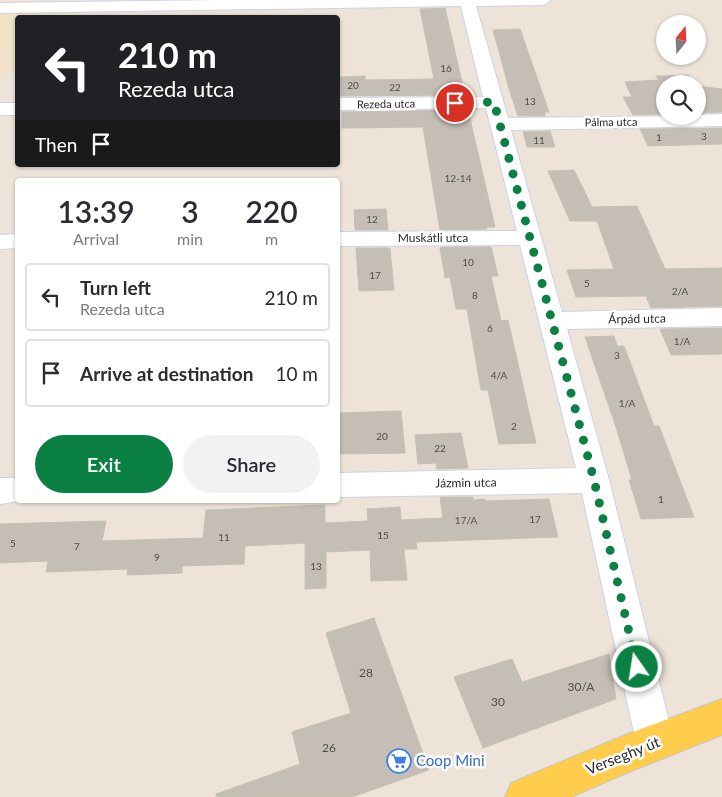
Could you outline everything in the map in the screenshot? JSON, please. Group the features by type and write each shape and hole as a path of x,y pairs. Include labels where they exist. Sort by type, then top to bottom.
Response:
{"main road":[{"name":"Verseghy út","path":"525,797 655,742 722,717"}],"street":[{"path":"0,8 105,3 542,0"},
{"path":"467,1 594,480 655,742"},
{"name":"Rezeda utca","path":"340,104 497,113"},
{"path":"0,109 15,109"},
{"name":"Pálma utca","path":"497,113 722,120"},
{"name":"Muskátli utca","path":"340,239 530,238"},
{"path":"0,242 15,241"},
{"name":"Árpád utca","path":"552,321 722,317"},
{"name":"Jázmin utca","path":"340,485 594,480"},
{"path":"0,491 15,490"}],"shaded area":[{"path":"84,11 82,15 15,15 15,72 0,73 0,12"}],"building":[{"path":"445,8 465,95 341,96 340,77 365,76 365,80 434,79 420,9"},
{"path":"520,29 549,112 545,112 545,116 518,116 493,30"},
{"path":"656,80 656,114 633,115 623,97 632,97 625,82"},
{"path":"706,87 722,89 722,112 706,113"},
{"path":"468,110 495,227 486,227 487,229 440,230 423,127 342,128 342,112"},
{"path":"722,128 722,144 648,146 640,129"},
{"path":"550,131 555,147 527,147 523,132"},
{"path":"574,170 592,207 637,206 665,269 722,268 722,306 651,308 646,296 576,297 567,270 614,269 597,221 570,221 548,171"},
{"path":"386,209 388,230 355,230 354,210"},
{"path":"491,247 498,276 491,276 501,321 508,320 536,443 499,444 488,390 481,390 467,309 456,309 450,277 445,278 440,248"},
{"path":"356,248 390,248 394,290 359,291"},
{"path":"722,328 722,354 671,355 660,329"},
{"path":"614,336 617,346 624,346 654,426 659,426 694,517 641,519 629,480 632,480 616,427 585,337"},
{"path":"401,411 405,453 340,454 340,413"},
{"path":"461,433 468,468 437,469 436,463 418,464 415,435"},
{"path":"440,497 473,497 473,500 485,499 485,501 549,499 558,537 416,542 417,549 404,549 407,580 371,581 370,550 326,552 326,588 305,589 305,543 245,546 244,564 182,566 182,573 127,575 128,569 46,572 48,561 0,563 0,524 106,521 102,541 203,538 206,510 325,505 325,523 368,521 367,509 400,507 401,520 443,518"},
{"path":"374,618 429,770 352,797 216,797 216,794 300,764 292,732 351,713 326,633"},
{"path":"609,654 616,699 483,748 454,677 512,659 522,682"}],"place":[{"name":"Coop Mini","path":"399,761"}],"route":[{"path":"455,103 494,102 594,480 637,667"}]}
